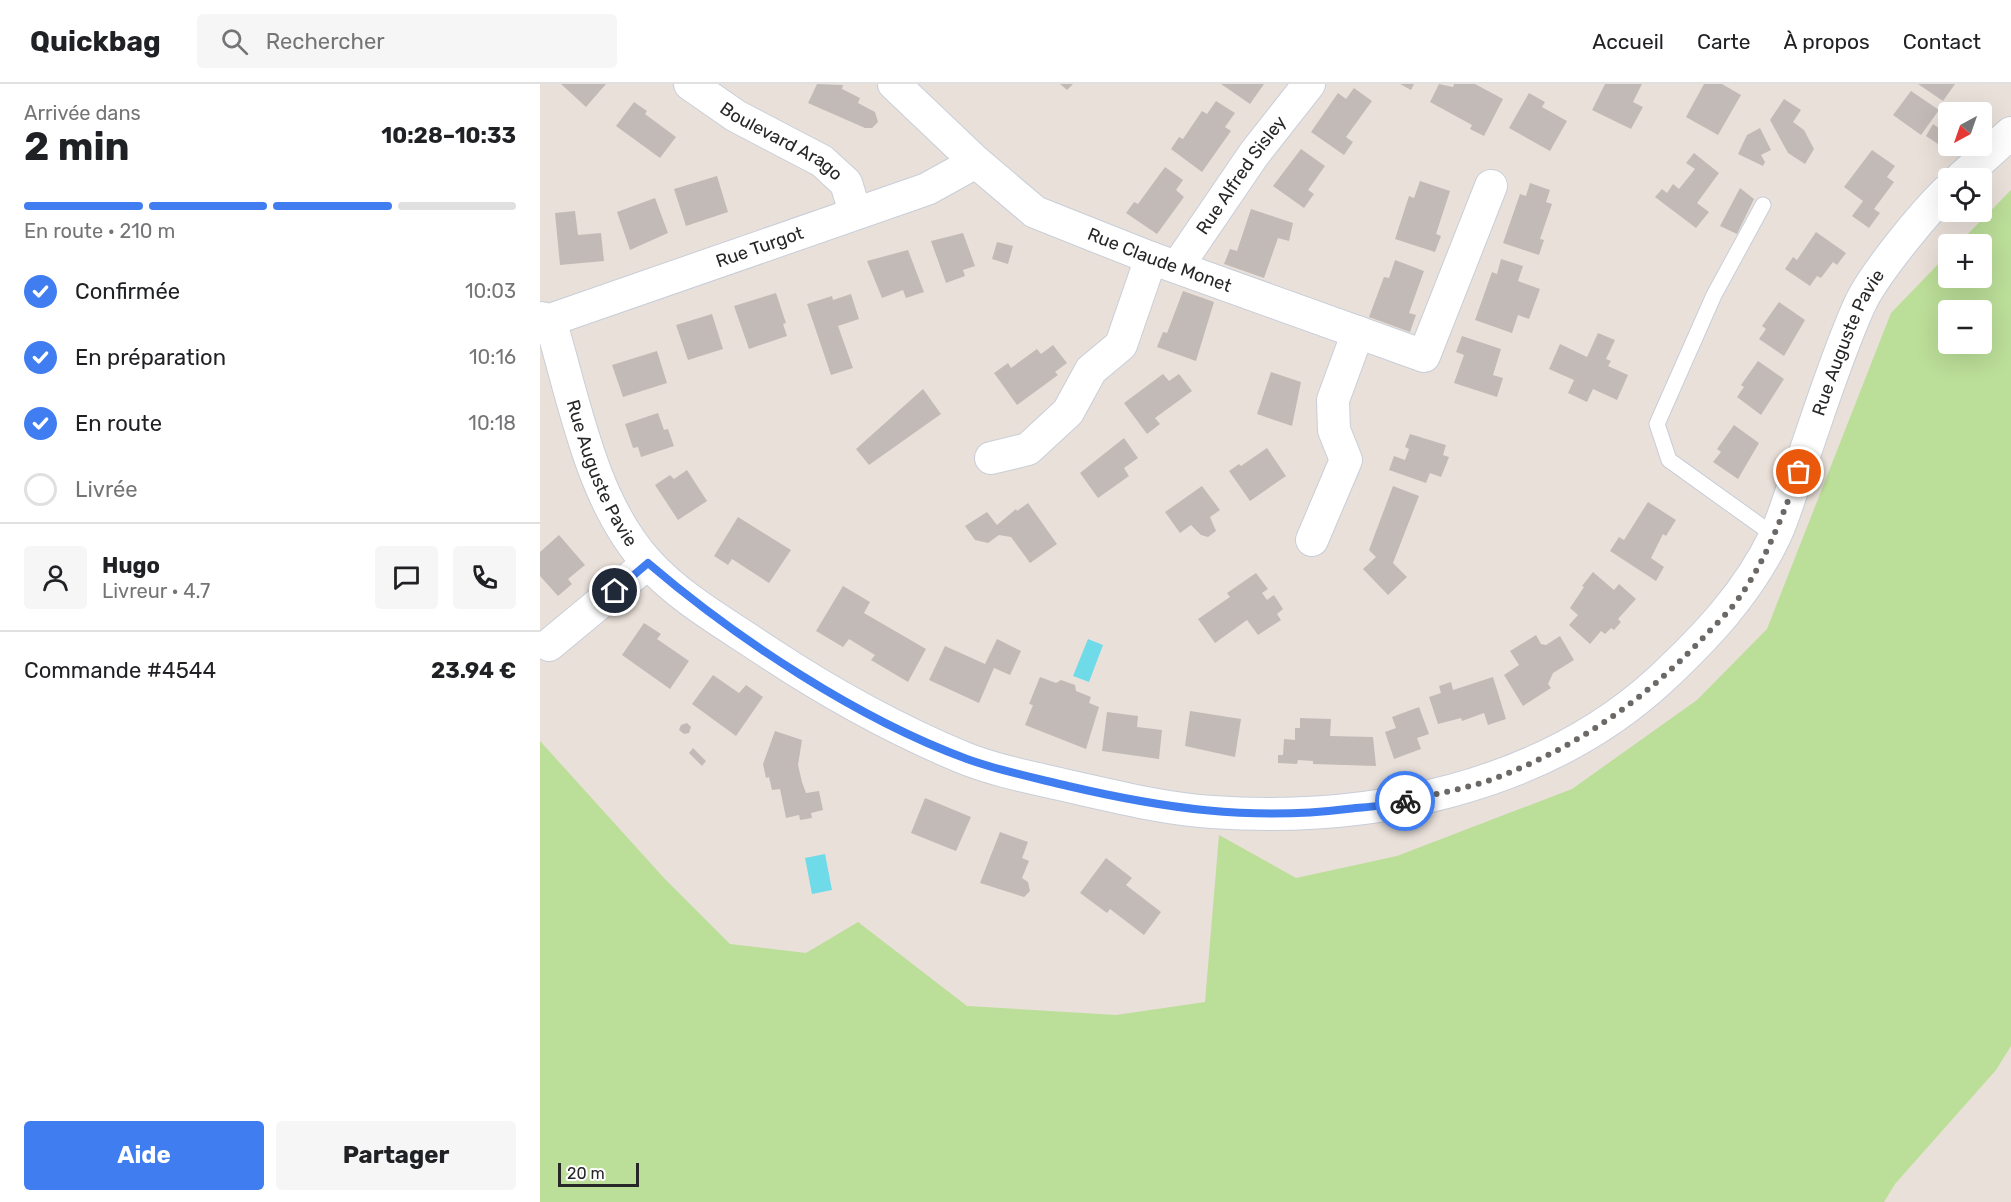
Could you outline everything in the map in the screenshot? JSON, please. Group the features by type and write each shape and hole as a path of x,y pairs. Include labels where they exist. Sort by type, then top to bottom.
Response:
{"street":[{"name":"Boulevard Arago","path":"690,84 736,116 822,161 846,183 855,212"},
{"name":"Rue Claude Monet","path":"894,84 976,162 1035,212 1164,263 1424,356 1491,186"},
{"name":"Rue Alfred Sisley","path":"991,458 1028,449 1068,411 1091,370 1121,345 1164,263 1309,84"},
{"path":"1972,168 2011,133"},
{"name":"Rue Turgot","path":"545,319 927,189 976,162"},
{"name":"Rue Auguste Pavie","path":"545,319 597,479 619,524 648,563 698,606 803,676 888,723 968,759 1143,803 1210,812 1278,814 1395,804 1501,776 1584,737 1624,710 1692,649 1736,602 1775,536 1861,301 1898,249 1938,202"},
{"path":"1312,540 1346,460 1334,430 1333,400 1358,332"},
{"path":"549,645 648,563"}],"lane":[{"path":"1763,206 1714,295 1657,424 1669,460 1775,536"}],"green space":[{"path":"2011,190 2011,1046 1996,1070 1895,1184 1884,1202 540,1202 540,741 664,878 730,944 806,953 858,922 967,1006 1116,1015 1205,1002 1219,835 1296,878 1397,856 1572,789 1697,700 1767,629 1891,313 1938,264 1938,288 1992,288 1992,234 1968,234 1980,222 1992,222 1992,209"}],"water":[{"path":"1088,639 1103,645 1089,682 1073,676"},
{"path":"825,854 832,890 812,894 805,858"}],"building":[{"path":"561,84 606,84 586,107"},
{"path":"817,84 843,85 842,89 860,98 858,103 875,112 878,122 872,128 865,128 808,103"},
{"path":"1060,84 1073,84 1067,90"},
{"path":"1221,84 1264,84 1250,104"},
{"path":"1400,84 1414,84 1411,90"},
{"path":"1439,84 1453,87 1454,84 1475,84 1503,99 1484,136 1470,129 1472,125 1430,102"},
{"path":"1605,84 1642,84 1633,102 1643,107 1631,129 1592,110"},
{"path":"1704,84 1722,84 1741,95 1718,135 1686,117"},
{"path":"1918,84 1955,84 1943,101"},
{"path":"1354,88 1372,101 1346,137 1353,142 1344,155 1311,132 1338,93 1346,99"},
{"path":"1911,91 1938,109 1921,135 1893,115"},
{"path":"1529,93 1545,102 1542,107 1567,121 1550,151 1509,128"},
{"path":"1784,99 1801,110 1793,122 1804,130 1814,149 1805,164 1788,153 1770,120"},
{"path":"1216,101 1235,113 1225,127 1231,131 1202,172 1171,149 1179,137 1183,139 1202,111 1207,114"},
{"path":"634,102 647,111 645,114 676,137 660,158 616,126"},
{"path":"1933,124 1938,128 1938,144 1926,136"},
{"path":"1760,128 1771,150 1761,155 1765,162 1763,166 1738,154 1747,135"},
{"path":"1301,149 1325,166 1308,190 1314,194 1304,208 1273,186"},
{"path":"1872,150 1895,166 1887,177 1894,182 1874,209 1880,213 1869,228 1852,216 1863,201 1844,187"},
{"path":"1694,153 1719,173 1697,203 1709,212 1696,228 1655,197 1662,189 1667,193 1673,184 1679,189 1695,169 1686,163"},
{"path":"1165,167 1183,180 1176,190 1184,197 1157,234 1126,213 1134,202 1138,204"},
{"path":"717,176 728,212 686,226 674,189"},
{"path":"1420,181 1450,191 1436,234 1441,236 1435,252 1395,239 1409,196 1414,198"},
{"path":"1530,183 1550,190 1546,202 1552,204 1540,239 1544,240 1539,255 1503,243 1520,194 1526,196"},
{"path":"1740,188 1754,199 1737,234 1720,226"},
{"path":"655,198 668,233 630,250 617,212"},
{"path":"1251,209 1293,223 1289,241 1278,238 1264,278 1224,264 1230,249 1237,251"},
{"path":"575,211 578,235 601,233 604,261 560,265 555,213"},
{"path":"1816,232 1846,253 1837,265 1833,262 1821,278 1817,276 1810,286 1785,269 1793,257 1797,260"},
{"path":"963,233 975,266 963,270 965,276 946,283 931,241"},
{"path":"997,242 1013,246 1008,264 992,259"},
{"path":"908,250 924,292 906,298 903,290 882,298 867,261"},
{"path":"1501,259 1523,266 1518,281 1540,289 1529,319 1518,315 1512,333 1475,320 1492,272 1497,274"},
{"path":"1395,260 1424,271 1409,313 1416,315 1410,332 1369,317 1384,277 1389,278"},
{"path":"1183,291 1214,302 1196,361 1157,347 1163,332 1167,333"},
{"path":"776,293 786,323 783,324 787,336 749,349 734,306"},
{"path":"851,294 859,319 838,326 853,368 831,375 807,304 832,296 833,300"},
{"path":"1779,302 1805,320 1784,356 1759,339 1766,329 1762,326"},
{"path":"712,314 723,349 688,360 676,325"},
{"path":"1598,333 1615,340 1606,359 1611,361 1608,366 1628,375 1617,400 1593,389 1587,402 1568,393 1574,380 1549,369 1560,344 1587,357"},
{"path":"1462,336 1501,349 1493,375 1503,378 1497,397 1454,383 1464,355 1456,352"},
{"path":"1053,345 1067,363 1055,372 1058,375 1017,405 994,373 1008,363 1011,368 1037,349 1041,354"},
{"path":"657,351 667,383 623,397 612,365"},
{"path":"1758,361 1784,379 1761,415 1737,397 1744,387 1741,385"},
{"path":"1271,372 1301,382 1292,426 1257,414"},
{"path":"1163,374 1169,381 1179,374 1192,391 1155,418 1160,424 1147,434 1124,403"},
{"path":"923,389 941,414 869,465 856,449"},
{"path":"658,413 664,430 668,429 674,446 641,457 638,447 633,448 625,424"},
{"path":"1734,425 1759,443 1738,479 1713,462 1721,452 1717,449"},
{"path":"1410,434 1446,445 1443,455 1449,457 1441,477 1430,473 1426,483 1389,470 1394,456 1405,460 1409,449 1405,447"},
{"path":"1124,438 1138,458 1124,468 1129,476 1098,498 1080,473"},
{"path":"1267,448 1286,476 1250,501 1229,471 1239,464 1241,466"},
{"path":"687,470 707,501 678,520 655,485 670,475 674,479"},
{"path":"1202,486 1220,510 1210,517 1216,531 1208,537 1201,535 1191,525 1180,533 1165,512"},
{"path":"1393,486 1419,496 1393,563 1407,577 1388,595 1363,569 1376,557 1369,550"},
{"path":"1648,502 1676,520 1666,536 1663,534 1651,558 1664,567 1656,581 1610,551 1619,537 1624,540"},
{"path":"1028,503 1057,544 1030,563 1011,537 999,535 988,543 975,540 965,526 987,512 997,525 1016,509 1017,511"},
{"path":"738,517 791,550 769,583 732,559 728,565 714,556"},
{"path":"559,535 585,565 568,579 572,584 558,596 540,576 540,552"},
{"path":"1593,572 1614,590 1619,584 1636,599 1618,619 1621,622 1614,630 1611,628 1605,634 1601,631 1590,644 1569,625 1578,615 1570,608"},
{"path":"1256,573 1268,589 1262,593 1267,600 1274,595 1283,609 1277,614 1281,620 1258,635 1247,620 1215,643 1198,619 1230,597 1227,593"},
{"path":"843,586 870,602 864,613 926,649 908,682 871,660 875,655 849,639 843,647 816,631"},
{"path":"644,623 661,634 657,639 689,661 670,689 622,655"},
{"path":"1536,635 1541,644 1546,645 1560,636 1574,660 1553,673 1548,684 1551,688 1523,706 1504,675 1519,665 1510,651"},
{"path":"997,639 1021,651 1010,675 994,668 979,703 929,680 945,646 985,664"},
{"path":"713,675 739,693 746,685 763,697 736,736 692,704"},
{"path":"1040,677 1056,683 1061,680 1075,685 1076,691 1091,697 1089,703 1099,707 1086,749 1025,725 1033,705 1029,704"},
{"path":"1493,677 1506,719 1488,725 1484,713 1462,721 1461,718 1438,724 1429,697 1441,693 1439,686 1451,682 1453,690"},
{"path":"1419,707 1429,734 1417,738 1421,749 1394,759 1385,732 1396,728 1392,717"},
{"path":"1190,711 1241,719 1235,757 1185,746"},
{"path":"1107,712 1138,716 1137,727 1162,730 1159,759 1102,751"},
{"path":"1300,718 1331,719 1330,736 1373,737 1376,766 1313,764 1313,761 1298,760 1297,764 1278,763 1278,755 1283,755 1284,739 1295,740 1295,728 1300,728"},
{"path":"687,723 691,727 689,733 684,734 679,730 681,725"},
{"path":"775,731 802,740 798,765 802,782 806,793 819,791 823,810 811,813 812,818 800,820 799,815 786,818 780,789 772,790 769,777 766,778 763,764"},
{"path":"693,748 706,761 702,766 689,753"},
{"path":"925,798 971,817 956,851 911,833"},
{"path":"1000,832 1028,842 1022,858 1029,861 1022,878 1028,882 1030,891 1024,897 980,883"},
{"path":"1106,858 1132,878 1126,885 1161,912 1144,935 1110,909 1107,913 1080,893"}],"way so far":[{"path":"1405,801 1491,780 1533,763 1584,737 1624,710 1657,683 1736,602 1775,536 1799,472"}],"route":[{"path":"615,591 648,563 698,606 803,676 888,723 968,759 1036,778 1143,803 1210,812 1278,814 1329,812 1405,801"}]}
